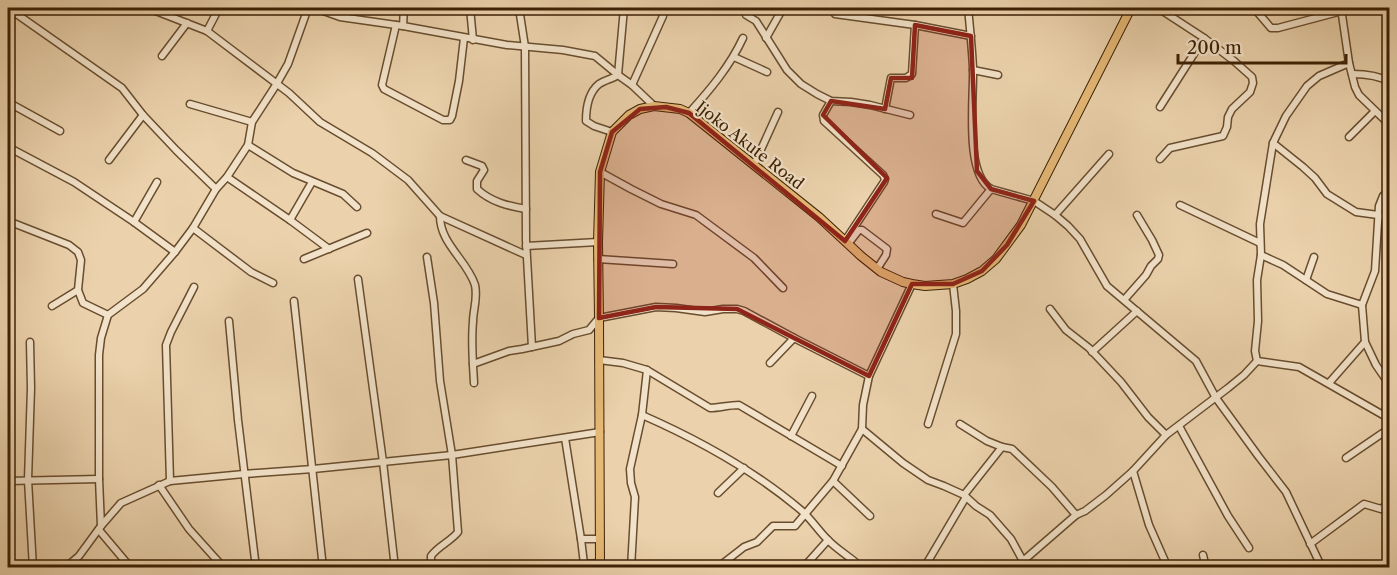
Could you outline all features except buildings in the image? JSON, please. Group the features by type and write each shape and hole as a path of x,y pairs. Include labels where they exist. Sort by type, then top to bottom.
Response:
{"main road":[{"name":"Ijoko Akute Road","path":"654,106 680,109 689,114 819,217 877,269 894,279 912,284 925,286 953,284 982,271 996,259 1021,225 1131,8"},
{"path":"600,565 598,242 600,172 612,132 635,112 654,106"}],"street":[{"path":"8,8 122,88 143,115 216,189"},
{"path":"153,8 207,31 289,93 320,122 372,153 408,180 440,216 526,255"},
{"path":"207,31 219,8"},
{"path":"131,567 100,528 99,355 108,315 143,289 175,252 248,145 252,122 288,64 308,8"},
{"path":"315,8 340,17 473,40 595,56 654,106"},
{"path":"404,8 382,85 384,89 443,120 450,120 452,116 464,38"},
{"path":"470,8 473,40"},
{"path":"519,8 525,47 526,255 532,347"},
{"path":"612,132 586,121 586,105 592,92 600,83 618,75 624,8"},
{"path":"766,38 783,8"},
{"path":"968,8 973,70 972,142 980,179 985,186 991,189 1034,201 1055,215 1080,240 1107,286 1196,360 1216,398 1286,492 1322,567"},
{"path":"1158,8 1234,61 1252,77 1253,83 1250,92 1232,109 1223,136 1170,148 1160,159"},
{"path":"1254,8 1271,28 1278,28 1341,9 1355,87 1359,95 1389,125"},
{"path":"835,14 915,25 971,36"},
{"path":"746,15 756,21 787,70 801,84 831,101 851,102 910,115"},
{"path":"632,85 663,16"},
{"path":"162,56 187,23"},
{"path":"885,110 891,78 906,78 912,74 915,25"},
{"path":"689,114 734,57 743,38"},
{"path":"1160,107 1203,38"},
{"path":"734,57 767,72"},
{"path":"1257,361 1255,351 1258,321 1257,280 1261,255 1260,224 1273,143 1286,116 1307,86 1319,76 1349,63"},
{"path":"973,70 998,75"},
{"path":"1352,74 1384,78 1389,82"},
{"path":"831,101 823,115 825,121 885,179 846,242"},
{"path":"8,121 13,105 60,131"},
{"path":"190,105 252,122"},
{"path":"1349,137 1375,111"},
{"path":"754,165 778,112"},
{"path":"108,160 143,115"},
{"path":"1273,143 1315,178 1327,194 1356,212 1378,215 1389,220"},
{"path":"248,145 293,173 343,194 357,207"},
{"path":"8,147 74,182 175,252"},
{"path":"1055,215 1109,154"},
{"path":"466,160 482,166 484,170 477,181 477,189 483,194 504,205 526,209"},
{"path":"600,172 661,204 696,215 754,258 783,288"},
{"path":"227,177 329,249"},
{"path":"134,222 157,182"},
{"path":"290,220 312,182"},
{"path":"936,214 963,224 991,189"},
{"path":"1389,190 1383,196 1379,206 1375,271 1362,305 1365,342 1376,365 1389,384"},
{"path":"1180,205 1260,243"},
{"path":"1124,300 1146,275 1159,255 1137,215"},
{"path":"440,216 440,227 471,277 476,290 472,322 474,383"},
{"path":"8,221 69,245 78,252 81,260 78,290 83,303 108,315"},
{"path":"193,228 251,272 273,283"},
{"path":"846,242 862,230 887,249 877,269"},
{"path":"304,259 367,233"},
{"path":"526,246 598,242"},
{"path":"1261,255 1283,265 1327,294 1362,305"},
{"path":"427,257 437,335 439,373 452,455 458,532 431,556 435,567"},
{"path":"1306,280 1314,257"},
{"path":"598,259 673,264"},
{"path":"358,279 395,567"},
{"path":"717,567 744,547 757,542 773,526 795,526 833,481 862,429 863,405 869,376 912,284"},
{"path":"928,424 956,334 953,284"},
{"path":"170,481 166,345 194,286"},
{"path":"52,306 78,290"},
{"path":"294,301 323,567"},
{"path":"473,364 509,351 559,341 589,330 600,318 656,307 705,312 737,309 869,376"},
{"path":"1050,309 1066,330 1092,352 1121,382 1148,417 1166,435"},
{"path":"1092,352 1137,311"},
{"path":"229,321 256,567"},
{"path":"770,363 794,338"},
{"path":"30,342 28,480 33,567"},
{"path":"1329,383 1365,342"},
{"path":"599,360 623,363 647,370 710,408 739,405 842,466"},
{"path":"1257,361 1299,367 1389,419"},
{"path":"1012,567 1023,561 1076,515 1106,495 1133,471 1166,435 1216,398 1257,361"},
{"path":"631,567 635,497 630,469 642,415 647,370"},
{"path":"791,436 812,396"},
{"path":"642,415 704,444 744,468 805,513 828,540 862,567"},
{"path":"960,424 987,441 1012,449 1052,487 1076,515"},
{"path":"1179,426 1228,516 1249,548"},
{"path":"1346,459 1389,428"},
{"path":"862,429 903,463 928,480 965,496 990,515 1011,539 1023,561 1038,567"},
{"path":"65,567 78,556 121,503 170,481 452,455 600,432"},
{"path":"565,438 584,564"},
{"path":"924,567 965,496 1002,447"},
{"path":"718,493 744,468"},
{"path":"1133,471 1149,525 1167,567"},
{"path":"8,481 99,479"},
{"path":"833,481 870,516"},
{"path":"159,485 189,529 224,567"},
{"path":"1310,544 1364,504 1381,508 1389,502"},
{"path":"581,539 600,539"},
{"path":"803,567 828,540"},
{"path":"1203,555 1206,567"},
{"path":"544,567 600,565"}],"highlighted area":[{"path":"915,25 971,36 977,171 991,189 1034,201 1007,245 982,271 953,284 912,284 869,376 737,309 656,307 599,318 600,172 612,132 640,109 666,107 689,113 845,241 887,178 823,115 831,101 885,109 891,78 912,78"}]}
